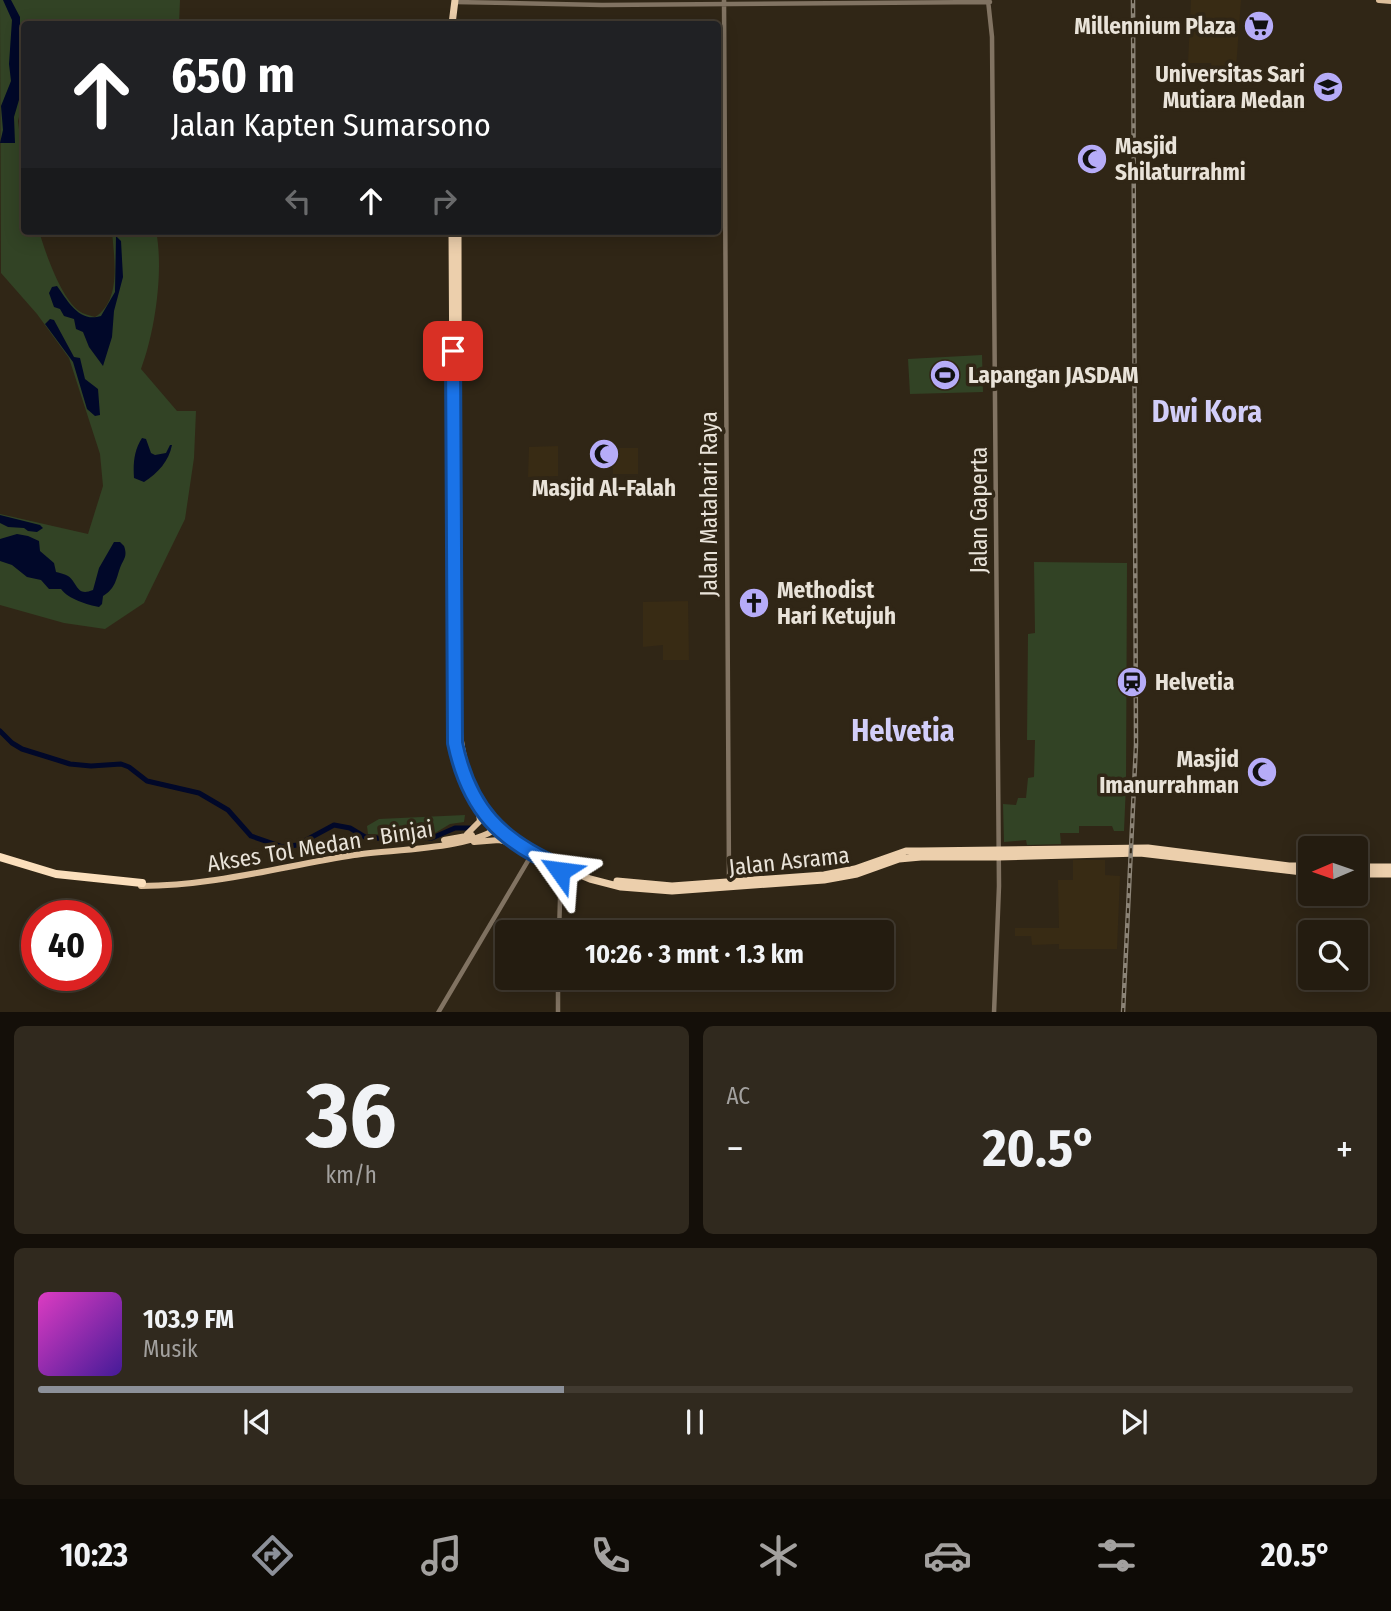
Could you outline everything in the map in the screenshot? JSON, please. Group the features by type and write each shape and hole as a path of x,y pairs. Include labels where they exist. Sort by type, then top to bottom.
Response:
{"highway":[{"path":"454,1 454,21"},
{"path":"452,235 456,336"},
{"path":"457,627 458,235"},
{"name":"Jalan Asrama","path":"457,627 455,743 466,783 477,804 516,845 561,868 590,879 621,887 672,891 837,879 906,858 1148,848 1298,866"},
{"name":"Jalan Asrama","path":"457,627 460,742 468,775 497,826 561,868 630,883 672,886 836,873 906,851 998,854 1140,853 1298,871"},
{"path":"0,858 68,876 141,885"},
{"path":"1368,866 1391,867"},
{"path":"1368,874 1391,874"}],"main road":[{"path":"1379,0 1391,1"},
{"path":"461,840 473,831 480,821 481,814 477,804"},
{"name":"Akses Tol Medan - Binjai","path":"141,885 184,883 356,851 481,837 497,826"},
{"path":"461,840 499,840 516,845"}],"street":[{"path":"454,1 990,2"},
{"name":"Jalan Matahari Raya","path":"724,2 729,881"},
{"name":"Jalan Gaperta","path":"990,2 999,901 994,1012"},
{"path":"439,1012 532,854"},
{"path":"559,920 561,868"},
{"path":"558,990 558,1012"}],"shaded area":[{"path":"1191,0 1241,0 1236,69 1212,68 1211,63 1188,63"},
{"path":"558,446 558,476 528,477 529,447"},
{"path":"617,448 638,448 638,474 613,474 613,464 617,463"},
{"path":"688,601 689,660 663,660 663,645 643,647 643,602"},
{"path":"1073,860 1105,860 1105,875 1120,876 1117,949 1059,949 1059,944 1032,945 1031,936 1015,936 1015,928 1059,928 1058,880 1073,880"}],"green space":[{"path":"0,0 180,0 179,21 21,21 21,108 18,121 21,144 21,235 40,235 66,296 79,311 95,317 104,310 113,289 115,266 112,235 156,235 159,264 157,301 141,369 177,411 196,411 194,458 185,519 144,603 105,629 64,623 0,605 0,514 88,534 103,486 100,454 69,358 37,314 1,273"},
{"name":"Lapangan JASDAM","path":"982,355 983,392 910,394 908,359"},
{"path":"1034,562 1127,563 1124,831 1114,831 1112,826 1079,826 1079,833 1060,833 1061,844 1027,845 1026,840 1004,842 1003,804 1016,805 1018,798 1026,798 1028,778 1034,777 1035,740 1027,740 1028,634 1035,633"},
{"path":"465,815 464,822 450,824 430,836 368,834 367,826 379,819"}],"water":[{"path":"3,0 11,0 20,17 21,93 14,117 15,143 0,143 3,130 1,106 11,81 9,64 12,20"},
{"path":"116,236 121,241 123,277 114,311 112,337 103,366 89,347 83,332 76,329 74,319 64,316 60,309 54,307 49,293 52,287 57,286 80,314 101,316 115,292"},
{"path":"50,319 54,320 74,357 80,358 85,379 98,389 100,415 95,416 87,409 73,362 45,324"},
{"path":"142,438 146,439 151,453 155,455 166,453 172,445 162,466 144,482 134,478 136,452"},
{"path":"0,515 43,528 37,532 8,527 0,523"},
{"path":"17,534 39,541 40,551 54,563 56,572 68,576 83,592 93,590 99,568 114,542 120,542 124,546 125,555 115,583 103,596 102,604 99,607 84,603 73,599 61,589 49,589 41,580 27,577 12,565 0,561 0,539"}],"waterway":[{"path":"0,731 22,749 70,764 121,764 147,781 199,793 228,810 251,836 283,847 297,845 334,825 350,828 365,837 388,839 432,838 455,828 470,828"}],"railway":[{"path":"1123,1012 1136,745 1133,0"}],"place":[{"name":"Millennium Plaza","path":"1259,26"},
{"name":"Universitas Sari Mutiara Medan","path":"1328,87"},
{"name":"Masjid Shilaturrahmi","path":"1092,159"},
{"name":"Lapangan JASDAM","path":"945,375"},
{"name":"Masjid Al-Falah","path":"604,454"},
{"name":"Methodist Hari Ketujuh","path":"754,603"},
{"name":"Helvetia","path":"1132,682"},
{"name":"Masjid Imanurrahman","path":"1262,772"}],"district":[{"name":"Dwi Kora","path":"1207,412"},
{"name":"Helvetia","path":"903,731"}],"route":[{"path":"453,351 455,743 469,790 494,826 516,845 561,867 560,871"}]}
